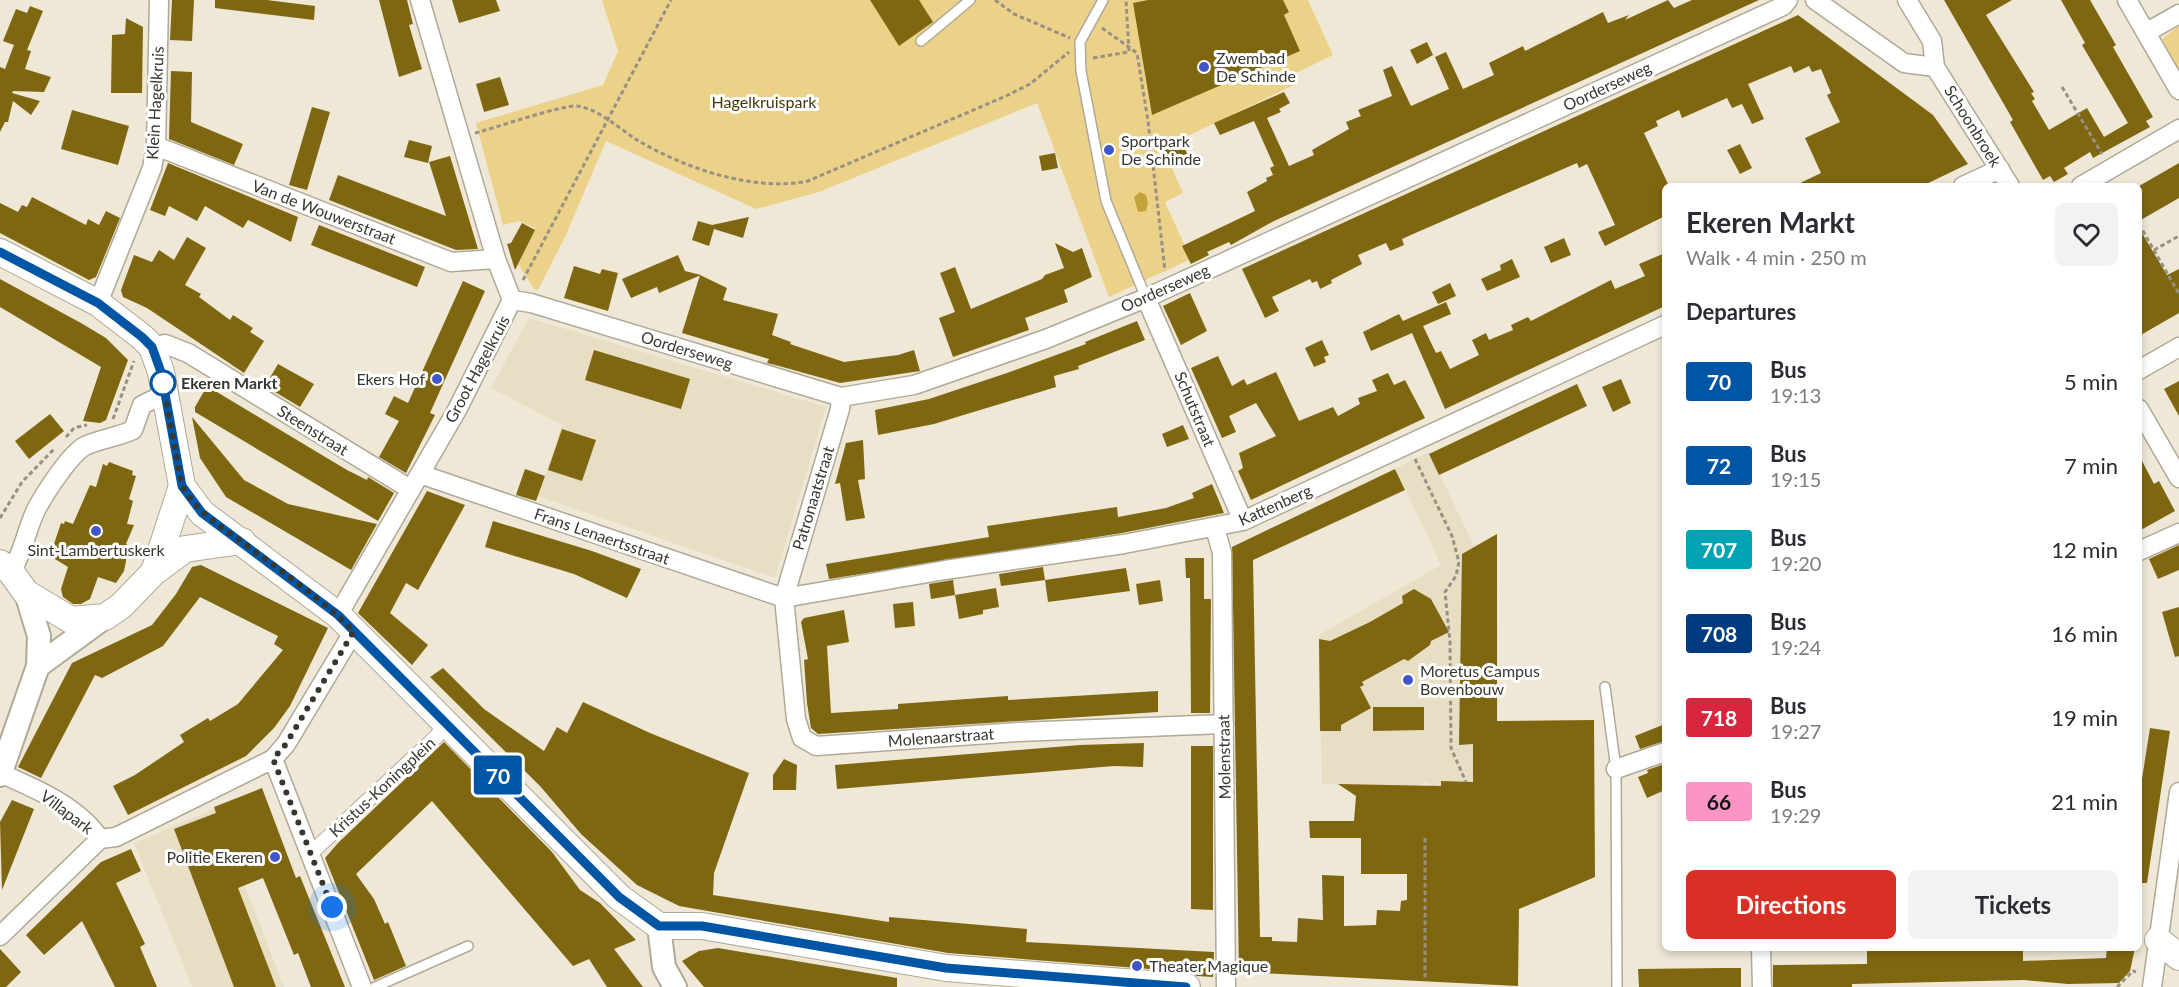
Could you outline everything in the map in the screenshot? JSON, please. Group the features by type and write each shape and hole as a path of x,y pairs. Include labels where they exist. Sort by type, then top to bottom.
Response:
{"main road":[{"path":"0,252 98,303 152,347 165,394 182,486 202,513 346,623 619,897 659,926 702,926 946,968 1187,987"},
{"path":"154,572 182,486"},
{"path":"5,568 26,593 71,620 105,616 121,606 154,572 185,549 242,542"},
{"path":"2158,940 2179,957"}],"street":[{"name":"Klein Hagelkruis","path":"98,303 152,168 156,146 159,0"},
{"name":"Groot Hagelkruis","path":"346,623 415,482 457,410 512,300 496,259 420,0"},
{"name":"Oorderseweg","path":"512,300 531,303 841,397 914,385 1046,339 1146,298 1783,6 1788,0"},
{"name":"Schoonbroek","path":"1815,0 1904,63 1935,67"},
{"name":"Schoonbroek","path":"1907,0 1932,41 1935,67 2008,183"},
{"path":"2127,0 2179,90"},
{"path":"2146,32 2179,14"},
{"path":"2086,183 2179,129"},
{"name":"Van de Wouwerstraat","path":"156,146 451,262 496,259"},
{"path":"1970,183 2000,169"},
{"name":"Schutstraat","path":"1146,298 1243,521"},
{"name":"Kattenberg","path":"784,598 1215,528 1243,521 1662,326"},
{"name":"Steenstraat","path":"152,347 165,344 188,353 415,482"},
{"path":"2142,368 2179,347"},
{"path":"5,568 19,559 36,509 64,468 84,446 115,438 133,430 142,405 165,394"},
{"name":"Patronaatstraat","path":"784,598 840,409 841,397"},
{"path":"2142,414 2179,478"},
{"name":"Frans Lenaertsstraat","path":"415,482 784,598"},
{"name":"Molenstraat","path":"1215,528 1221,553 1226,987"},
{"path":"2142,550 2179,533"},
{"path":"0,774 38,666 39,636 26,593"},
{"name":"Molenaarstraat","path":"784,598 796,719 802,738 816,746 1018,732 1224,724"},
{"path":"38,666 105,616"},
{"path":"0,936 108,838 273,759 286,744 346,623"},
{"name":"Kristus-Koningplein","path":"273,759 310,854 437,736 446,721"},
{"path":"1616,768 1662,753"},
{"name":"Villapark","path":"0,774 45,793 108,838"},
{"path":"2152,987 2179,792"},
{"path":"310,854 362,987"},
{"path":"659,926 664,967 675,987"},
{"path":"1761,951 1762,987"}],"lane":[{"path":"921,41 970,0"},
{"path":"1103,0 1080,42 1081,60 1106,201 1146,298"},
{"path":"1605,687 1616,768 1617,987"},
{"path":"375,987 468,946"}],"path":[{"path":"512,300 671,0"},
{"path":"460,138 575,106 607,120 647,146 710,172 746,183 788,185 808,181 1030,84 1080,42 1014,14 994,0"},
{"path":"1081,60 1129,52 1126,0"},
{"path":"1090,20 1137,53 1147,110 1167,288"},
{"path":"2062,87 2111,169"},
{"path":"2142,229 2179,294"},
{"path":"2154,250 2179,236"},
{"path":"1409,444 1423,480 1452,536 1459,562 1456,576 1445,592 1450,642 1451,748 1466,782"},
{"path":"1425,838 1425,979"}],"shaded area":[{"path":"1140,192 1146,195 1148,203 1146,211 1138,212 1134,197"},
{"path":"529,318 826,407 775,578 538,496 562,425 491,388"},
{"name":"Moretus Campus Bovenbouw","path":"1429,452 1474,546 1497,534 1498,876 1491,877 1492,985 1428,981 1428,781 1417,786 1322,784 1319,635 1441,565 1396,468"},
{"path":"215,809 284,987 192,987 134,843"}],"green space":[{"name":"Hagelkruispark","path":"602,0 1308,0 1333,55 1292,75 1296,84 1163,148 1183,193 1165,202 1191,259 1109,297 1037,103 819,192 756,209 606,141 565,237 538,290 534,289 518,264 535,228 519,221 503,225 476,123 603,85 618,51"},
{"path":"2179,26 2179,71 2162,39"}],"building":[{"path":"172,0 194,0 192,41 170,40"},
{"path":"215,0 267,0 315,6 314,20 215,8"},
{"path":"379,0 407,0 413,24 409,25 422,69 399,77"},
{"path":"452,0 496,0 500,11 459,23"},
{"path":"870,0 919,0 933,22 899,46"},
{"name":"Zwembad De Schinde","path":"1148,0 1283,0 1289,12 1284,15 1300,51 1152,115 1133,3"},
{"path":"1668,0 1674,8 1692,0 1759,0 1274,221 1231,245 1229,242 1207,252 1209,255 1191,264 1182,246 1255,211 1247,192 1273,175 1270,168 1274,166 1254,121 1220,135 1214,123 1284,92 1290,103 1279,109 1281,112 1267,118 1289,166 1314,155 1312,150 1349,129 1346,122 1361,116 1358,110 1392,96 1383,70 1392,66 1411,106 1449,89 1435,57 1446,52 1463,89 1494,75 1489,63 1523,46 1525,51 1603,12 1608,23 1629,15 1625,20"},
{"path":"1944,0 2012,0 1986,15 2034,92 2031,93 2035,99 2032,101 2049,130 2087,108 2104,137 2128,123 2082,45 2085,43 2061,0 2090,0 2116,45 2113,47 2153,117 2146,121 2150,127 2093,158 2090,152 2064,168 2068,174 2054,182 2050,176 2043,180 2010,122 2013,120"},
{"path":"30,6 43,11 27,50 31,51 25,69 51,77 44,92 13,91 12,93 40,101 31,115 13,101 8,122 5,122 0,132 0,67 5,69 14,45 3,41 16,9 27,13"},
{"path":"1798,15 1933,115 1968,164 1928,183 1800,183 1821,173 1805,138 1840,122 1827,95 1831,93 1821,69 1812,72 1809,66 1794,73 1791,66 1748,84 1764,119 1752,124 1742,104 1732,108 1727,98 1682,118 1679,110 1656,121 1658,126 1644,133 1668,183 1662,183 1662,218 1605,246 1598,232 1615,225 1587,164 1579,168 1577,163 1402,239 1404,245 1390,251 1386,243 1358,255 1362,264 1331,280 1332,283 1320,289 1317,281 1312,283 1310,279 1272,297 1279,311 1265,318 1242,269"},
{"path":"126,18 143,27 142,93 111,93 112,35 125,34"},
{"path":"1427,42 1433,55 1417,64 1410,50"},
{"path":"171,71 192,72 191,122 243,144 234,165 169,139"},
{"path":"500,77 509,105 484,112 476,84"},
{"path":"312,107 330,112 307,190 289,185"},
{"path":"72,110 129,126 118,165 61,149"},
{"path":"1181,139 1188,156 1169,164 1163,148"},
{"path":"409,140 432,146 428,163 404,157"},
{"path":"1740,144 1752,168 1740,174 1727,150"},
{"path":"1055,153 1058,168 1042,171 1039,156"},
{"path":"450,156 478,249 456,250 329,200 338,175 446,216 429,162"},
{"path":"168,163 298,217 291,242 248,220 243,228 205,206 197,221 169,206 165,216 150,210"},
{"path":"2179,163 2179,198 2142,219 2142,184"},
{"path":"32,197 86,225 88,219 99,225 106,211 120,218 96,277 89,280 0,233 0,203 18,212 22,205 27,207"},
{"path":"749,217 743,238 714,229 709,246 692,240 698,221 712,225"},
{"path":"522,223 535,230 515,270 507,244 511,243"},
{"path":"319,225 425,267 417,287 311,245"},
{"path":"2142,233 2167,275 2179,269 2179,313 2142,334"},
{"path":"187,237 206,248 185,285 201,294 199,297 230,320 233,315 253,328 250,332 264,341 244,373 147,308 123,297 121,290 134,255 152,262 159,250 174,260"},
{"path":"1564,238 1571,255 1551,263 1544,247"},
{"path":"1055,243 1073,252 1082,248 1092,277 1064,290 1068,302 1025,318 1029,330 953,357 939,318 955,312 940,273 955,267 971,309 1064,268"},
{"path":"1662,254 1662,307 1445,409 1412,333 1371,351 1363,332 1399,314 1403,321 1446,302 1451,314 1423,326 1436,353 1441,351 1450,369 1479,355 1472,340 1486,333 1489,340 1513,330 1511,325 1528,317 1531,321 1611,280 1615,289 1645,276 1639,264"},
{"path":"678,255 685,271 701,275 659,293 657,287 631,298 622,279"},
{"path":"1512,259 1520,277 1487,291 1481,279 1501,270 1500,265"},
{"path":"574,266 600,274 602,269 618,273 608,311 564,298"},
{"path":"700,275 727,288 723,300 778,314 772,335 791,342 790,344 844,362 898,355 914,350 920,371 840,383 767,363 769,359 682,333"},
{"path":"0,279 106,338 128,360 106,420 100,423 83,421 101,367 0,307"},
{"path":"463,281 485,291 430,413 435,415 406,473 379,457 399,421 385,414 394,396 408,403"},
{"path":"1450,283 1456,296 1438,304 1432,292"},
{"path":"1190,293 1207,331 1181,345 1163,306"},
{"path":"1137,321 1145,340 1078,366 1079,369 1054,376 1056,387 934,424 878,435 875,410 929,399 1007,373 1086,344 1085,342"},
{"path":"1322,340 1329,355 1324,357 1326,362 1314,367 1305,348"},
{"path":"594,350 690,379 681,409 585,380"},
{"path":"1218,356 1232,386 1244,379 1247,385 1276,372 1299,421 1333,407 1338,416 1360,404 1358,398 1377,391 1372,380 1388,373 1394,385 1405,380 1425,418 1251,500 1238,471 1243,468 1239,453 1276,436 1256,403 1229,416 1236,432 1222,438 1191,368"},
{"path":"278,364 314,384 300,407 265,386"},
{"path":"1621,379 1631,403 1613,412 1602,387"},
{"path":"2179,381 2179,416 2164,389"},
{"path":"1577,384 1587,406 1439,475 1429,454"},
{"path":"207,386 347,470 367,480 368,477 394,493 378,521 195,412 195,407"},
{"path":"50,414 64,431 29,459 15,441"},
{"path":"192,417 244,480 288,504 377,524 351,570 226,497 200,458"},
{"path":"1183,425 1189,439 1167,447 1162,434"},
{"path":"562,429 596,440 582,481 548,470"},
{"path":"863,440 865,479 858,480 865,518 846,521 840,483 835,484 846,443"},
{"path":"2142,461 2154,484 2159,481 2175,511 2142,529"},
{"name":"Sint-Lambertuskerk","path":"109,462 133,471 132,475 136,476 129,499 133,501 127,524 134,525 126,544 129,546 124,571 116,583 98,577 90,599 81,604 73,604 63,597 61,589 68,567 50,556 61,523 64,524 65,521 73,524 90,485 96,487 103,464 107,466"},
{"path":"525,469 545,476 536,501 516,495"},
{"path":"1395,469 1405,490 1253,560 1260,937 1272,937 1272,941 1297,942 1298,918 1323,920 1322,875 1344,876 1344,926 1376,925 1377,910 1400,911 1401,901 1407,900 1407,874 1361,874 1361,838 1310,838 1309,821 1354,821 1356,796 1338,784 1441,786 1441,781 1473,782 1473,744 1459,745 1462,554 1497,534 1497,721 1594,720 1595,877 1519,909 1518,986 1239,972 1232,547"},
{"path":"1212,484 1224,513 1122,533 829,579 826,564 989,537 987,526 1117,507 1118,517 1166,508 1194,498 1192,493"},
{"path":"427,491 465,505 418,590 406,583 390,613 428,645 412,665 358,613"},
{"path":"493,521 592,551 641,569 627,598 574,574 485,547"},
{"path":"2179,545 2179,570 2158,579 2149,559"},
{"path":"1185,558 1204,558 1204,599 1211,599 1210,713 1191,713 1190,578 1186,578"},
{"path":"201,565 328,628 290,706 274,728 246,756 128,815 113,786 135,775 184,742 180,735 238,704 283,650 274,644 278,636 200,597 163,646 102,678 95,675 41,778 18,767 72,663 152,625 176,594 192,567"},
{"path":"1043,567 1045,580 1001,586 999,574"},
{"path":"1126,568 1130,591 1048,602 1045,580"},
{"path":"953,580 955,595 931,599 929,584"},
{"path":"1160,580 1163,601 1139,605 1136,584"},
{"path":"996,588 999,607 983,610 983,614 959,619 955,595"},
{"path":"1414,589 1431,599 1449,632 1431,641 1430,645 1408,661 1404,659 1362,682 1364,685 1360,687 1371,708 1341,725 1341,731 1320,731 1319,639 1330,641 1370,622 1403,603 1402,596"},
{"path":"913,602 915,626 895,628 893,604"},
{"path":"2179,607 2179,656 2175,657 2162,612"},
{"path":"844,610 849,642 827,646 831,713 898,709 898,704 1008,696 1008,700 1158,691 1158,712 818,734 811,728 807,703 804,660 808,659 801,622 804,618"},
{"path":"443,668 484,709 544,751 557,727 567,733 583,702 650,733 749,773 714,873 713,895 889,922 889,917 1027,929 1026,942 1214,952 1213,977 1197,976 1188,972 948,953 679,906 637,885 581,834 540,786 430,677"},
{"path":"1373,707 1424,707 1424,730 1373,731"},
{"path":"1662,725 1662,742 1640,749 1635,736"},
{"path":"2150,728 2170,731 2147,883 2142,883 2142,779"},
{"path":"444,742 552,852 580,890 600,903 636,940 614,949 643,987 607,987 589,959 573,966 432,801 356,874 374,899 385,924 388,922 406,966 374,980 325,858"},
{"path":"1144,743 1143,767 1114,766 837,789 835,765 1080,745"},
{"path":"1191,746 1213,746 1213,910 1191,909"},
{"path":"784,759 797,765 796,790 773,790 773,775"},
{"path":"1662,765 1662,791 1647,798 1638,777 1648,773 1647,770"},
{"path":"262,788 296,878 300,876 345,987 311,987 298,953 294,955 263,878 238,888 276,987 234,987 174,829 216,813 214,807"},
{"path":"12,800 34,809 2,890 0,822"},
{"path":"131,849 141,871 116,883 145,944 140,947 157,987 115,987 82,921 44,955 26,935 101,862"},
{"path":"718,948 897,978 897,987 704,987 682,961 699,951"},
{"path":"0,949 21,972 6,987 0,987"},
{"path":"1867,951 2023,951 2023,961 2106,958 2107,951 2134,951 2130,971 2119,983 2068,984 2024,980 1852,984 1852,987 1773,987 1773,965 1867,964"},
{"path":"1741,968 1741,987 1639,987 1638,969"}],"bus line":[{"name":"70","path":"0,252 98,303 152,347 161,372 182,486 202,513 338,615 619,897 638,913 659,926 702,926 870,957 946,968 1186,987"}],"place":[{"name":"Zwembad De Schinde","path":"1204,67"},
{"name":"Sportpark De Schinde","path":"1109,150"},
{"name":"Ekers Hof","path":"437,379"},
{"name":"Ekeren Markt","path":"163,383"},
{"name":"Sint-Lambertuskerk","path":"96,531"},
{"name":"Moretus Campus Bovenbouw","path":"1408,680"},
{"name":"Politie Ekeren","path":"275,857"},
{"name":"Theater Magique","path":"1137,966"}],"route":[{"path":"163,383 182,486 188,496 211,521 324,603 354,631 286,744 273,759 332,907"}]}
